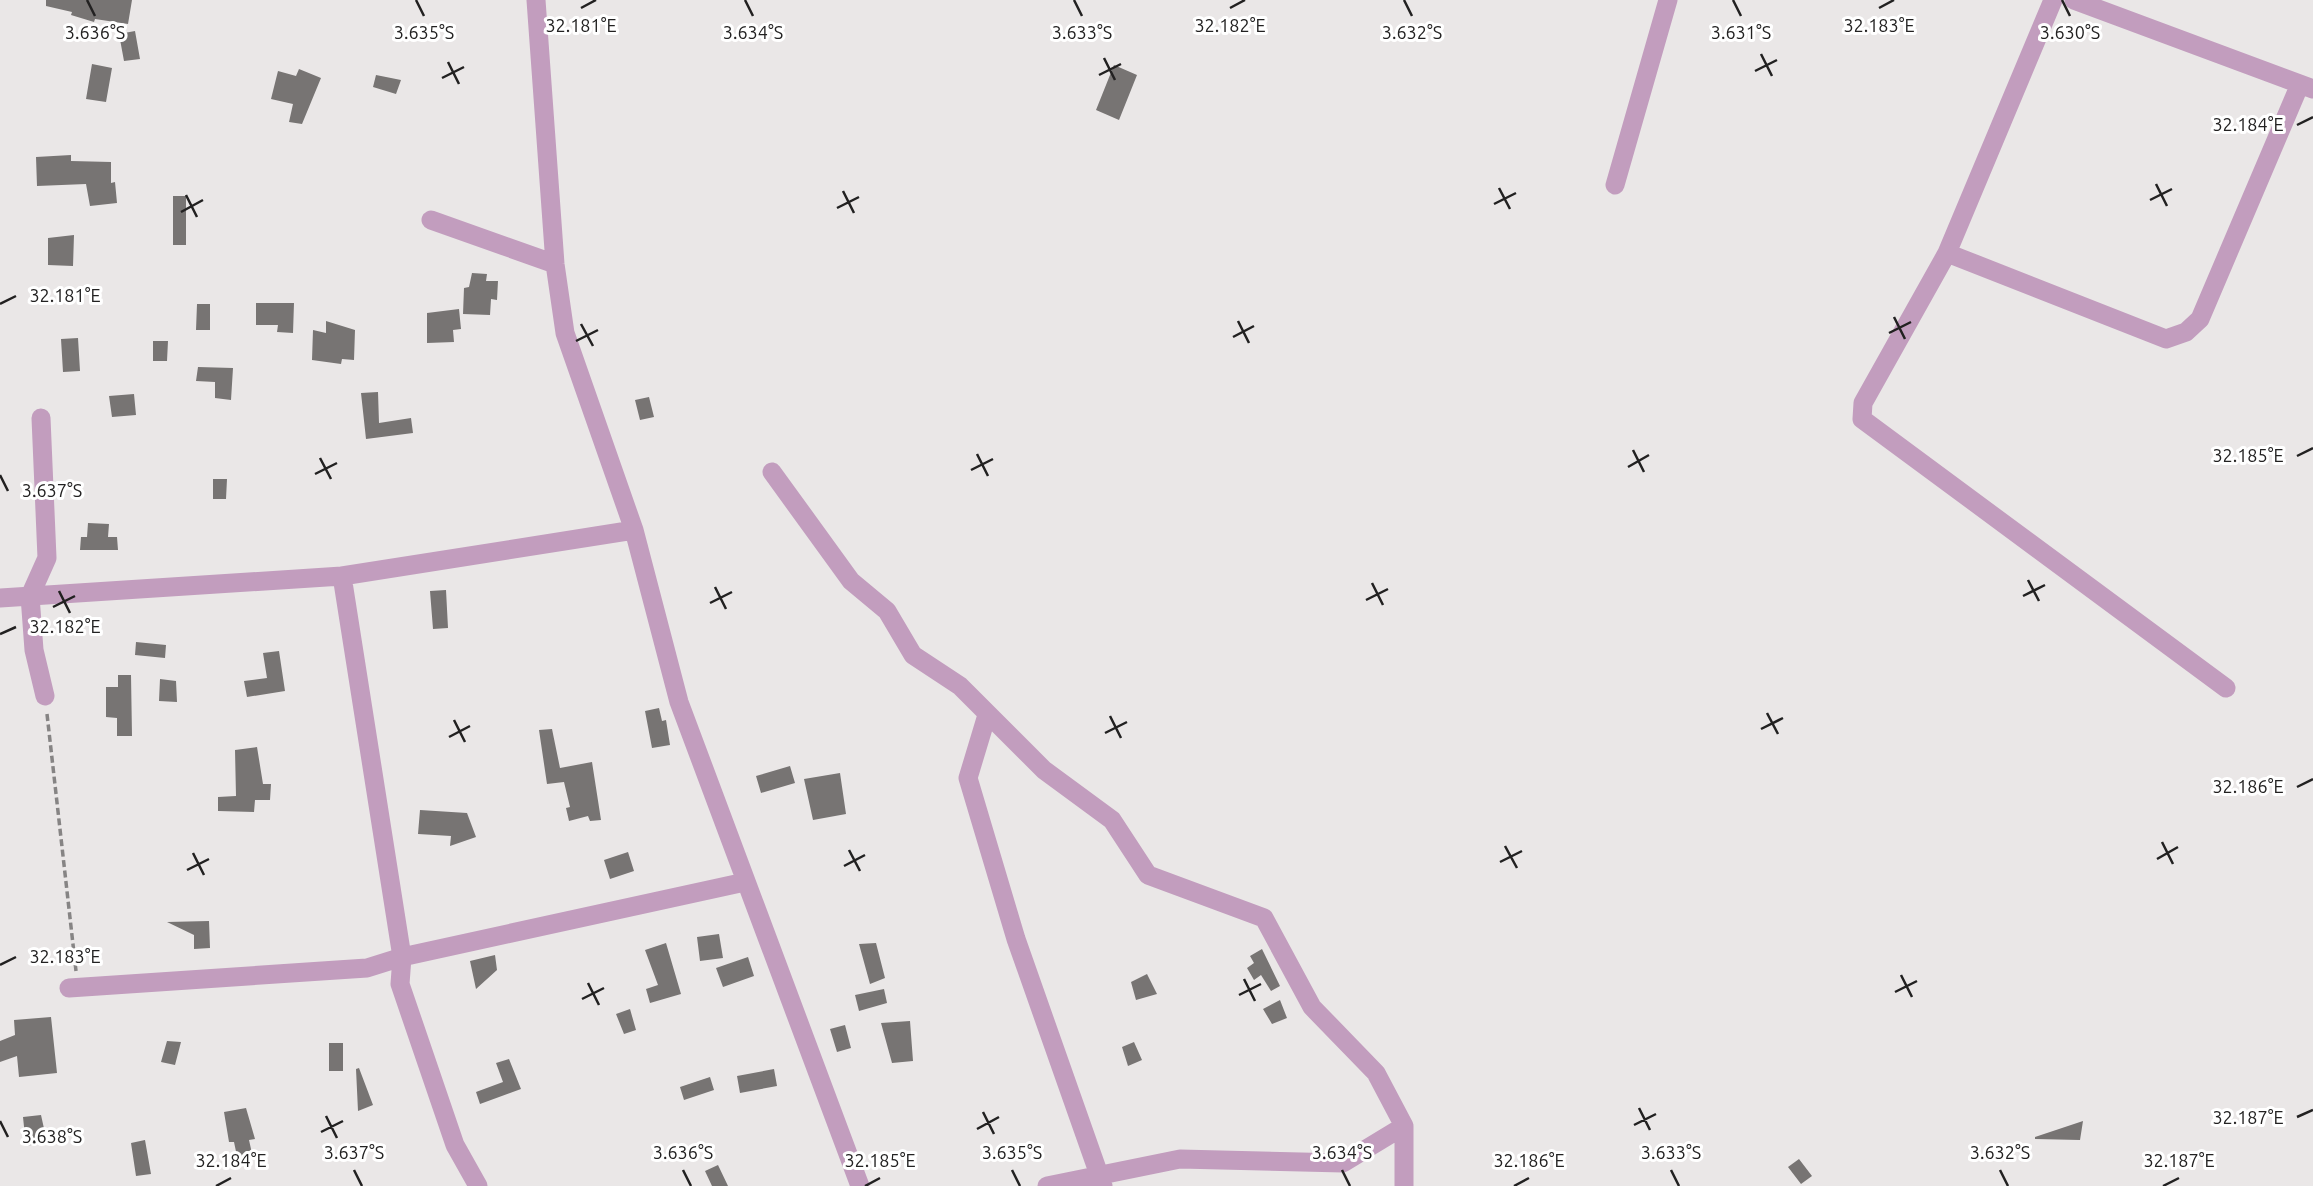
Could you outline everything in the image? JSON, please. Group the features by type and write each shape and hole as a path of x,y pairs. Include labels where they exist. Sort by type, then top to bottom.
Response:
{"street":[{"path":"536,0 555,264 565,333 634,530 679,702 860,1186"},
{"path":"1615,185 1668,0"},
{"path":"2053,0 1947,253 1863,403 1862,419 1874,432 2226,688"},
{"path":"1947,253 2166,339 2186,332 2200,319 2307,86 2074,0"},
{"path":"430,220 555,264"},
{"path":"41,418 47,558 30,596 34,650 45,696"},
{"path":"772,472 851,581 887,611 913,655 960,686 1044,770 1111,820 1148,875 1264,918 1312,1006 1377,1073 1404,1126 1404,1186"},
{"path":"0,598 342,576 634,530"},
{"path":"342,576 402,957 400,985 455,1145 478,1186"},
{"path":"988,715 968,778 1016,939 1101,1181"},
{"path":"73,987 367,968 402,957 745,882"},
{"path":"1047,1186 1101,1181 1180,1158 1343,1163 1404,1126"}],"path":[{"path":"45,696 73,987"}],"building":[{"path":"46,0 132,0 128,24 95,19 94,22 71,15 72,12 46,6"},
{"path":"135,31 140,59 124,61 119,34"},
{"path":"92,64 112,68 106,102 86,99"},
{"path":"1114,65 1137,75 1119,120 1096,110"},
{"path":"299,69 321,78 302,124 289,122 293,104 271,99 278,71 296,76"},
{"path":"376,75 401,80 396,94 373,87"},
{"path":"71,155 71,161 111,162 111,183 115,182 117,203 90,206 86,184 37,186 36,157"},
{"path":"173,196 186,196 186,245 173,245"},
{"path":"74,235 73,266 48,265 48,238"},
{"path":"472,273 487,274 486,281 498,281 497,300 491,299 490,315 463,314 464,288 469,287"},
{"path":"256,303 294,303 293,333 277,332 278,325 256,325"},
{"path":"197,304 210,304 210,330 196,330"},
{"path":"459,309 461,329 453,330 454,342 427,343 427,313"},
{"path":"326,321 355,330 354,360 342,359 341,364 312,360 313,330 326,333"},
{"path":"78,338 80,371 63,372 61,339"},
{"path":"153,341 168,341 167,361 153,361"},
{"path":"198,367 233,368 231,400 215,398 215,382 196,381"},
{"path":"378,392 379,423 411,418 413,433 366,439 361,393"},
{"path":"134,394 136,415 112,417 109,396"},
{"path":"649,397 654,417 640,420 635,400"},
{"path":"213,479 227,479 226,499 213,499"},
{"path":"88,523 109,524 108,537 117,537 118,550 80,550 81,537 87,537"},
{"path":"446,590 448,628 433,629 430,591"},
{"path":"136,642 166,645 165,658 135,655"},
{"path":"279,651 285,691 247,697 244,681 267,678 263,653"},
{"path":"118,675 131,675 132,736 117,736 117,718 106,717 106,687 118,687"},
{"path":"160,679 176,681 177,702 159,701"},
{"path":"659,708 662,721 666,720 670,745 652,748 645,711"},
{"path":"552,729 560,768 592,762 601,820 590,821 588,816 569,821 566,808 570,807 564,782 547,784 539,730"},
{"path":"257,747 263,784 271,784 270,800 255,800 254,812 218,811 218,797 236,796 235,750"},
{"path":"790,766 795,783 761,793 756,776"},
{"path":"840,773 846,814 813,820 804,779"},
{"path":"420,810 467,813 476,837 450,846 451,836 418,834"},
{"path":"628,852 634,871 610,879 604,860"},
{"path":"209,921 210,948 194,949 194,935 167,922"},
{"path":"719,934 723,958 700,961 697,937"},
{"path":"666,943 681,994 650,1003 646,989 658,985 645,950"},
{"path":"876,943 885,978 870,984 859,944"},
{"path":"1262,949 1280,986 1271,991 1261,975 1254,980 1247,968 1254,963 1250,956"},
{"path":"495,955 497,970 476,989 470,961"},
{"path":"748,957 754,976 723,987 716,968"},
{"path":"1147,974 1157,994 1136,1000 1131,982"},
{"path":"884,989 887,1003 859,1011 855,995"},
{"path":"1280,1000 1287,1018 1272,1024 1263,1009"},
{"path":"630,1009 636,1030 624,1034 616,1014"},
{"path":"51,1017 57,1073 19,1077 17,1056 0,1062 0,1041 15,1035 14,1020"},
{"path":"910,1021 913,1061 892,1063 881,1023"},
{"path":"845,1025 851,1048 837,1052 830,1029"},
{"path":"167,1041 181,1042 175,1065 161,1062"},
{"path":"1134,1042 1142,1060 1128,1066 1122,1047"},
{"path":"329,1043 343,1043 343,1071 329,1071"},
{"path":"509,1059 521,1089 480,1104 476,1092 503,1082 496,1063"},
{"path":"359,1068 373,1105 358,1111 356,1069"},
{"path":"774,1069 777,1086 740,1093 737,1076"},
{"path":"710,1077 714,1090 684,1100 680,1087"},
{"path":"246,1108 255,1139 249,1140 253,1158 238,1161 234,1142 229,1142 224,1112"},
{"path":"41,1115 47,1142 26,1146 23,1117"},
{"path":"2083,1121 2080,1140 2035,1139 2035,1137"},
{"path":"145,1140 151,1174 136,1176 131,1143"},
{"path":"1799,1159 1812,1176 1801,1184 1788,1167"},
{"path":"718,1165 728,1186 712,1186 705,1171"}]}
